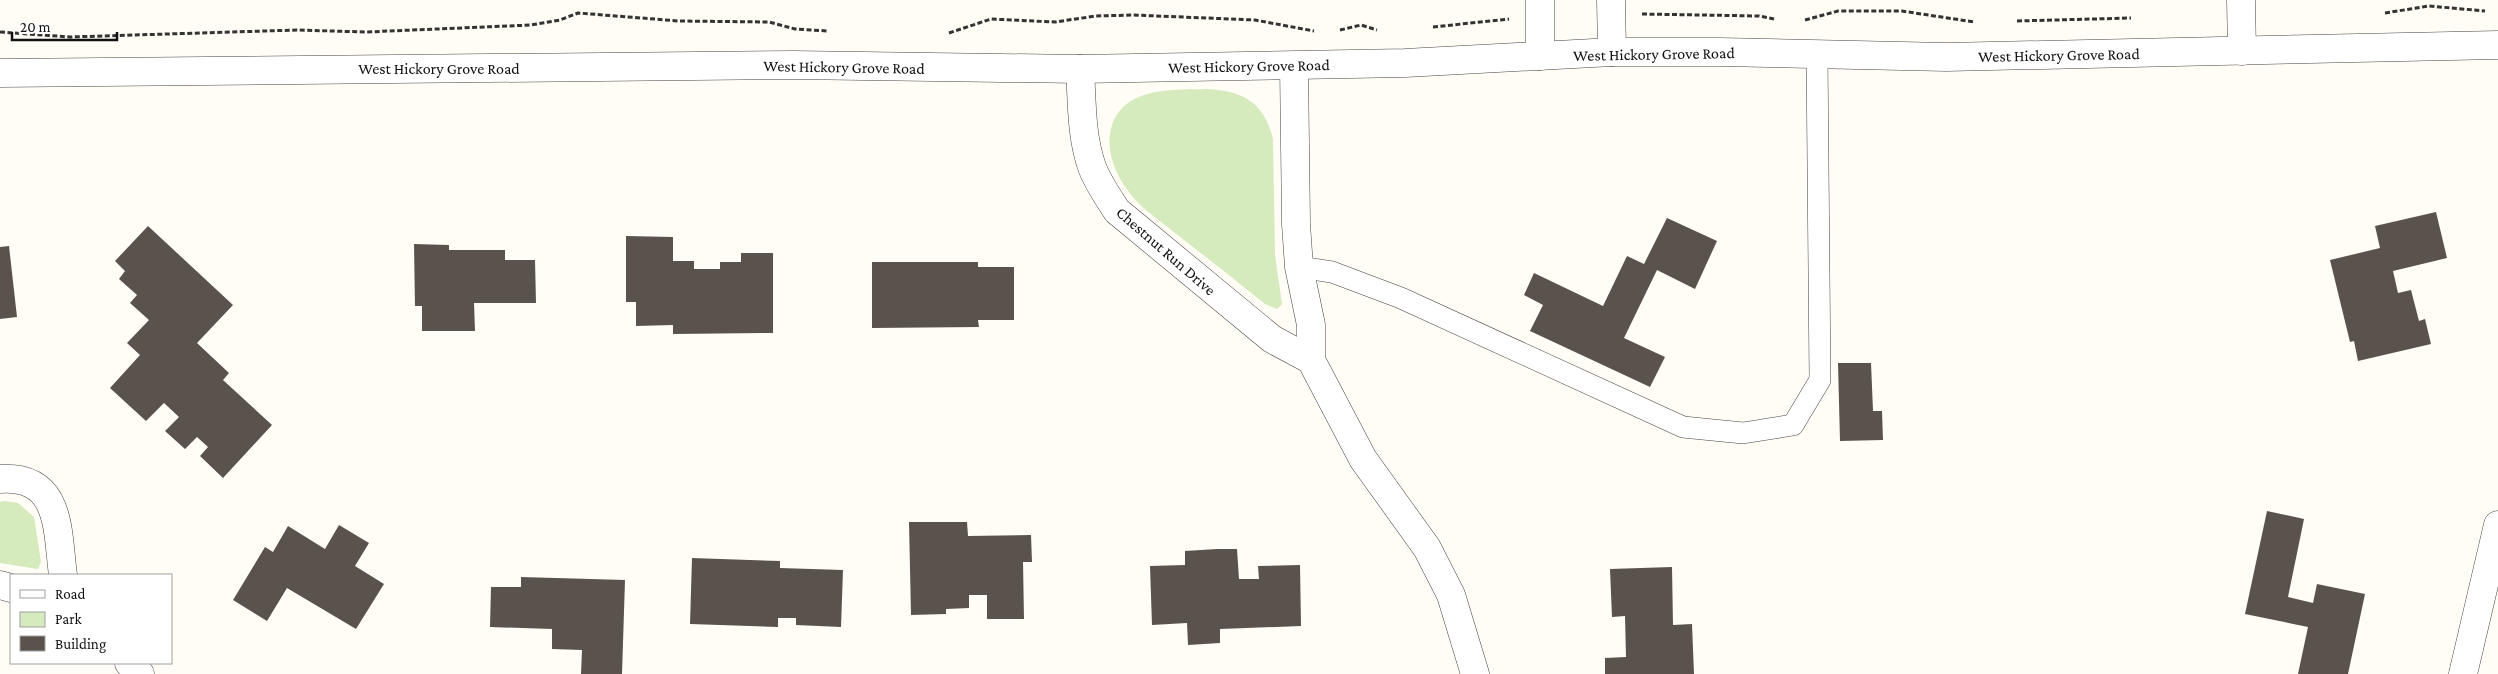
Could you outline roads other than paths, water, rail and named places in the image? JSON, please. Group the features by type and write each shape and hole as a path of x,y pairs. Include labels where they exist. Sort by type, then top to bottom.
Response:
{"street":[{"path":"1540,0 1540,56"},
{"path":"1611,0 1612,52"},
{"path":"2241,0 2242,51"},
{"name":"West Hickory Grove Road","path":"0,74 794,65 1080,69 1414,63 1612,52 1946,57 2498,46"},
{"path":"1294,66 1299,267 1311,325 1311,360 1363,459 1427,548 1451,595 1466,668"},
{"name":"Chestnut Run Drive","path":"1080,69 1084,134 1092,166 1104,191 1117,211 1272,339 1311,360"},
{"path":"0,479 10,478 28,482 49,497 56,517 63,574"},
{"path":"2464,674 2498,525"},
{"path":"130,664 140,674"}],"lane":[{"path":"1299,267 1332,272 1401,298 1683,427 1744,432 1793,425 1820,380 1817,55"}]}
